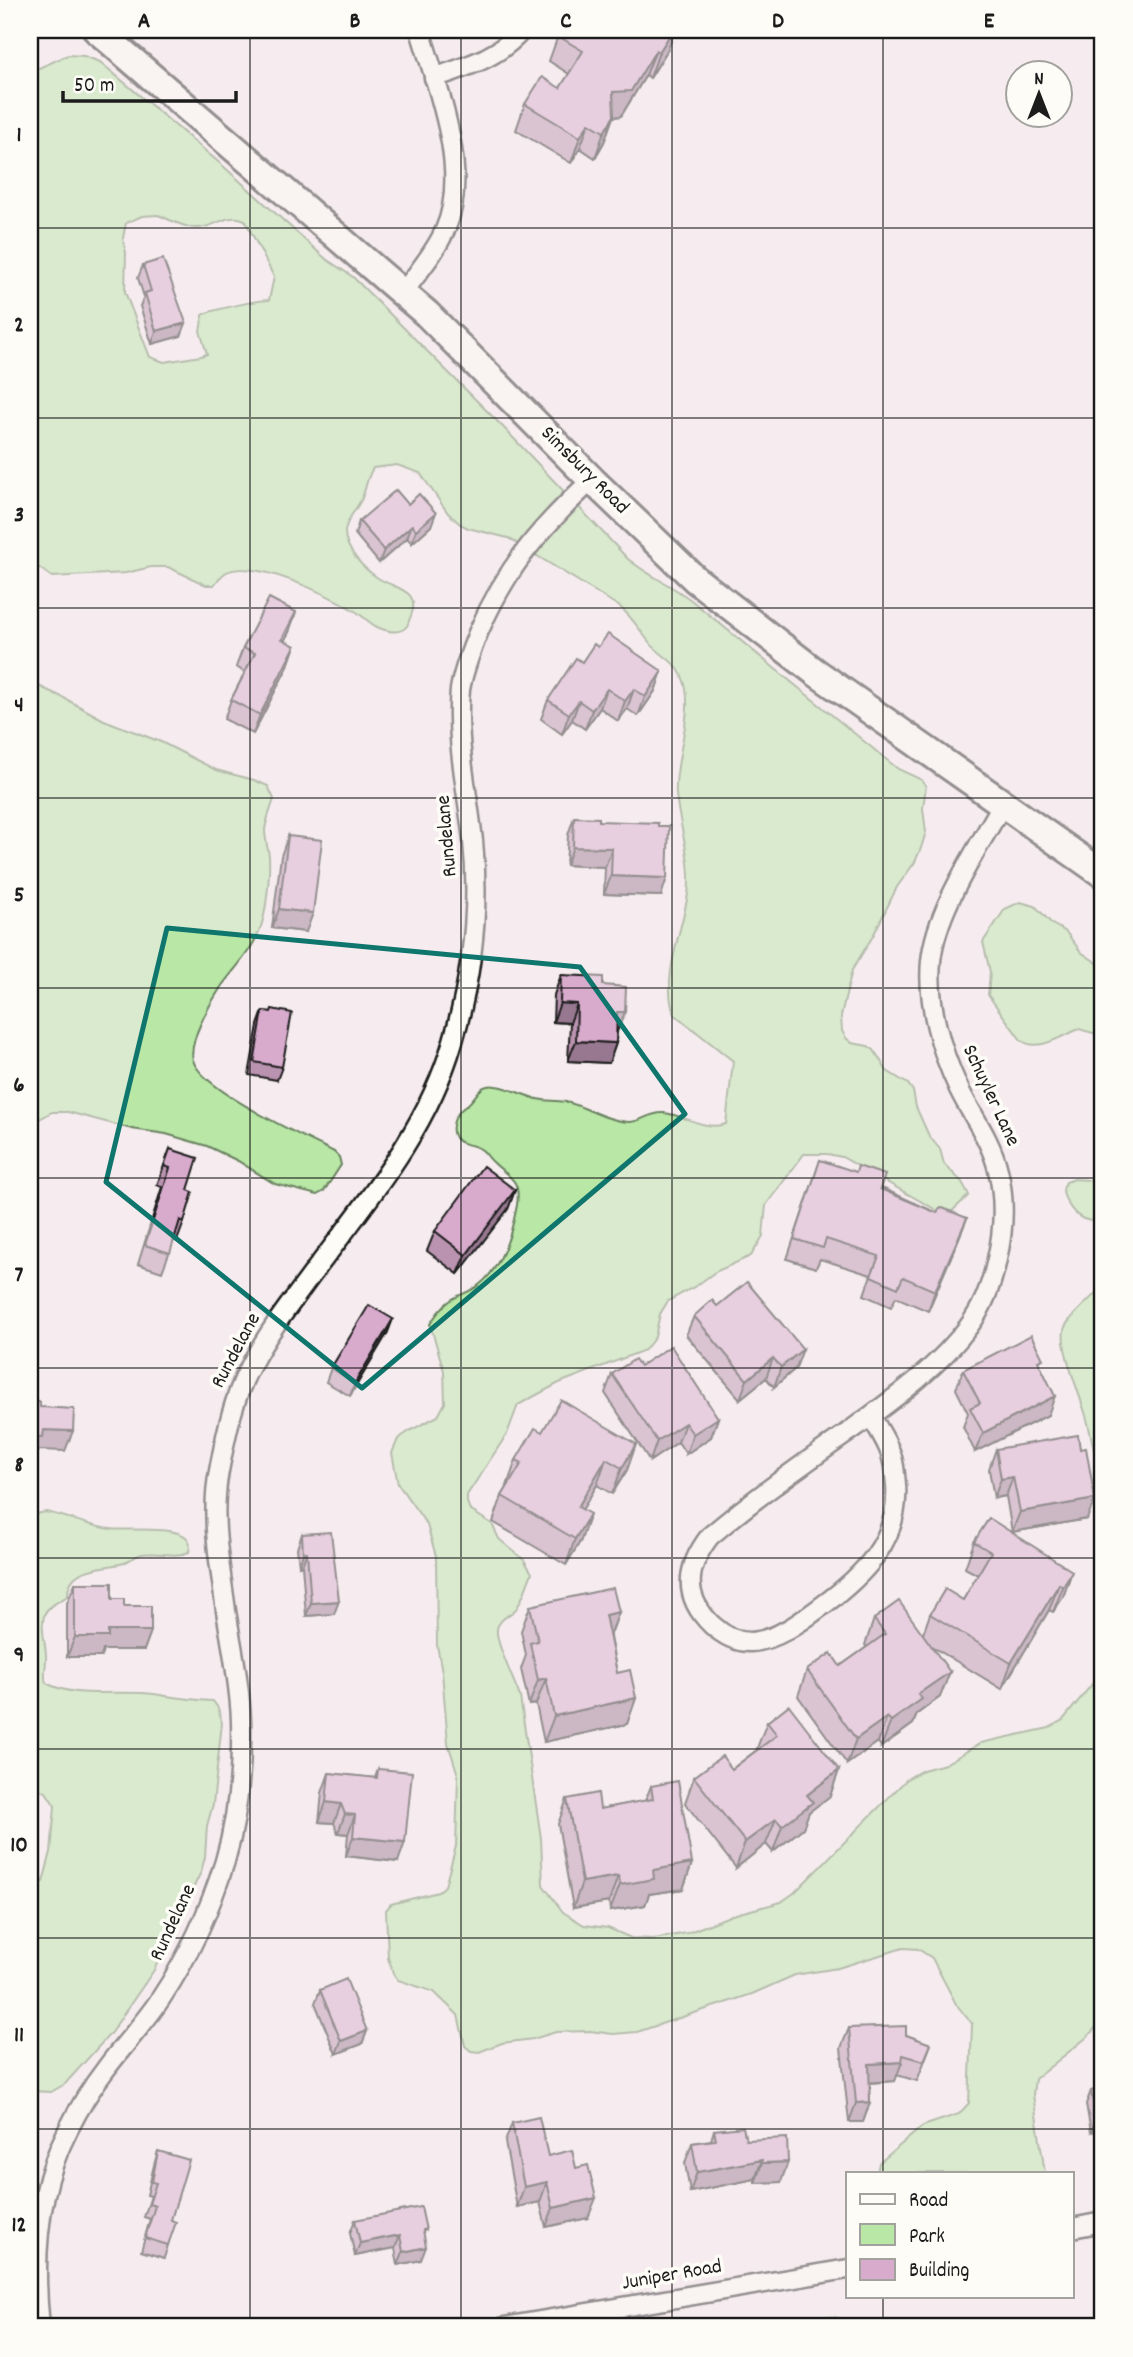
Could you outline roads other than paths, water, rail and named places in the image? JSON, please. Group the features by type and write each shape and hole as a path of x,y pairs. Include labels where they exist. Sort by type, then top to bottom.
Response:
{"main road":[{"name":"Simsbury Road","path":"97,30 448,334 592,480 695,579 814,671 1103,874"}],"street":[{"path":"403,293 439,243 448,223 455,175 454,159 421,30"},
{"path":"434,78 492,56 522,30"},
{"name":"Rundelane","path":"40,2327 36,2276 39,2230 49,2177 66,2132 103,2072 148,2016 182,1965 214,1894 226,1859 234,1822 241,1718 215,1524 218,1478 230,1418 250,1365 276,1322 402,1152 429,1105 452,1045 475,938 476,877 460,727 460,690 467,659 494,597 521,556 554,516 592,480"},
{"name":"Schuyler Lane","path":"871,1416 889,1450 896,1479 897,1509 883,1546 847,1587 796,1624 765,1639 752,1642 727,1637 697,1608 691,1595 692,1570 710,1536 923,1375 969,1327 986,1297 999,1251 1004,1210 998,1168 959,1089 943,1046 934,1015 931,962 936,932 946,908 1003,803"},
{"path":"1074,2228 1103,2222"},
{"name":"Juniper Road","path":"504,2327 846,2269"}]}
